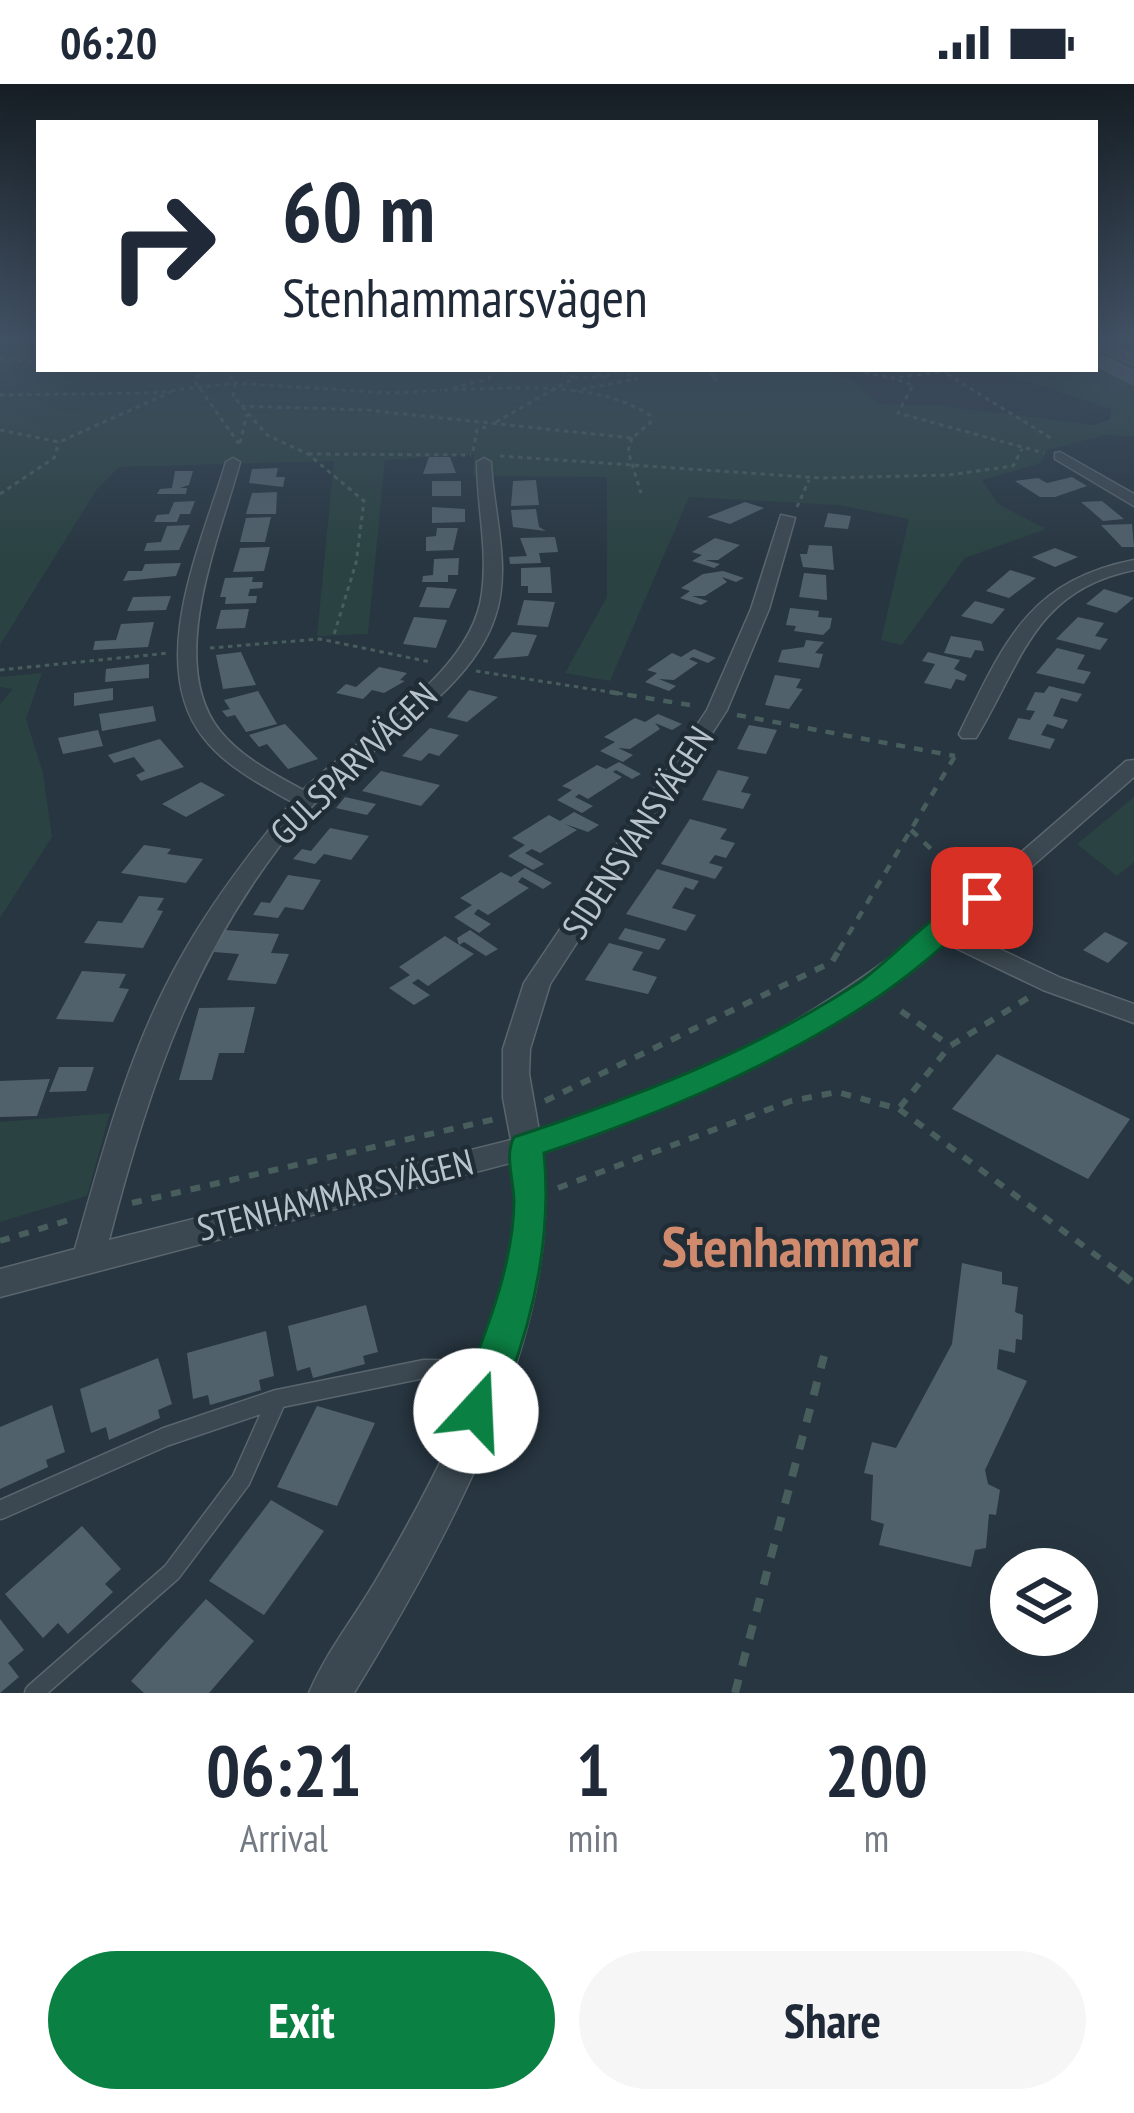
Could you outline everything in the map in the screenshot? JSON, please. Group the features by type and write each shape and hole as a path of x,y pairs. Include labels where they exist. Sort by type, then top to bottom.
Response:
{"street":[{"path":"236,453 183,651 185,686 212,737 264,782 305,800"},
{"path":"1060,456 1134,501"},
{"name":"GULSPARVVÄGEN","path":"89,1256 155,1030 194,948 247,870 305,800 454,667 477,639 488,613 488,459"},
{"name":"SIDENSVANSVÄGEN","path":"330,1693 444,1490 492,1370 520,1283 530,1198 511,1064 519,1022 537,983 717,710 760,609 787,518"},
{"path":"969,734 1017,638 1047,602 1078,579 1134,565"},
{"name":"STENHAMMARSVÄGEN","path":"0,1283 522,1129 618,1115 770,1048 869,989 945,933 1134,766"},
{"path":"945,933 1052,984 1134,1014"}],"lane":[{"path":"0,1510 165,1438 277,1399 424,1369 492,1370"},
{"path":"34,1693 172,1572 241,1480 277,1399"}],"path":[{"path":"0,430 59,442 120,415"},
{"path":"215,415 236,453"},
{"path":"236,453 248,415"},
{"path":"249,415 267,435 308,454 364,501 356,563 332,641"},
{"path":"409,415 632,438"},
{"path":"308,454 473,455 477,430 508,415"},
{"path":"640,493 628,451 632,438 650,423 650,415"},
{"path":"488,459 809,480 945,479 1013,466 1022,449 905,415"},
{"path":"1014,415 1057,442 1060,456"},
{"path":"0,494 20,486 54,458 59,442"},
{"path":"787,518 804,500 809,480"},
{"path":"0,670 332,641 955,757 832,962 522,1129 101,1212 0,1241"},
{"path":"911,830 982,898"},
{"path":"898,1109 950,1046 1052,984"},
{"path":"901,1011 950,1046"},
{"path":"530,1198 791,1101 837,1092 898,1109 1134,1284"},
{"path":"735,1693 824,1356"}],"green space":[{"path":"0,415 1016,415 1094,425 1110,415 1134,415 1134,436 1106,435 1047,450 1041,463 982,480 998,504 1046,529 965,558 902,645 881,640 909,519 838,505 689,497 610,681 565,673 607,597 607,477 473,476 474,454 385,460 368,634 317,636 334,461 119,467 97,489 0,645"},
{"path":"42,673 26,719 43,773 52,837 0,918 0,704 13,689 0,687 0,677"},
{"path":"1134,797 1134,862 1117,876 1077,844"},
{"path":"110,1113 87,1196 0,1222 0,1122"}],"building":[{"path":"429,457 450,457 456,473 423,474"},
{"path":"278,468 276,477 285,477 283,487 249,483 252,469"},
{"path":"175,471 193,471 189,485 180,488 187,488 186,494 157,494 172,488"},
{"path":"1072,477 1087,486 1055,497 1040,497 1015,481 1038,478 1047,483"},
{"path":"536,480 539,505 511,506 513,481"},
{"path":"432,481 461,481 461,496 432,496"},
{"path":"277,492 276,514 246,514 252,493"},
{"path":"195,501 190,514 180,514 177,522 154,522 157,515 169,514 174,502"},
{"path":"1102,501 1124,519 1103,521 1081,502"},
{"path":"745,502 764,508 730,524 707,517"},
{"path":"432,507 465,509 465,522 432,523"},
{"path":"536,509 539,527 546,531 513,527 511,510"},
{"path":"828,513 851,516 848,529 824,527"},
{"path":"271,517 265,542 240,542 246,518"},
{"path":"1132,524 1134,547 1122,547 1101,525"},
{"path":"190,525 179,550 144,551 147,543 161,542 167,526"},
{"path":"437,528 458,528 453,550 426,551 426,537 436,536"},
{"path":"555,537 558,552 539,553 541,563 510,564 509,557 527,556 520,538"},
{"path":"715,538 740,545 718,560 705,560 720,564 714,568 692,561 702,555 692,552"},
{"path":"809,545 832,546 834,570 803,567 800,554 807,554"},
{"path":"270,547 264,571 233,572 240,548"},
{"path":"1055,548 1078,557 1055,567 1032,557"},
{"path":"459,558 458,575 448,575 448,582 422,582 423,576 433,575 434,559"},
{"path":"181,563 176,576 123,581 128,571 142,571 145,564"},
{"path":"550,567 552,593 528,593 528,586 521,586 521,568"},
{"path":"1010,570 1036,578 1009,598 986,591"},
{"path":"723,571 744,578 736,582 722,577 727,582 705,596 692,596 708,601 701,605 680,598 690,591 681,588 703,574"},
{"path":"804,573 826,575 827,600 799,597"},
{"path":"253,577 252,582 263,582 262,588 250,589 248,596 257,596 256,603 225,604 226,597 220,597 225,578"},
{"path":"427,587 457,589 449,608 419,607"},
{"path":"1104,589 1134,598 1116,613 1086,604"},
{"path":"171,596 166,610 127,611 133,597"},
{"path":"524,600 555,602 548,627 517,625"},
{"path":"975,601 1005,609 992,624 961,616"},
{"path":"790,608 819,611 818,617 832,618 830,628 823,635 794,631 796,626 786,625"},
{"path":"249,609 245,628 216,629 221,610"},
{"path":"414,617 447,620 436,648 403,644"},
{"path":"1078,617 1104,623 1095,636 1108,639 1100,650 1056,639"},
{"path":"154,622 148,647 93,650 95,641 116,640 121,624"},
{"path":"512,632 537,635 528,656 493,659"},
{"path":"951,636 981,641 984,651 975,650 971,658 944,653"},
{"path":"806,640 824,642 815,653 823,654 819,668 778,662 782,650 804,647"},
{"path":"1057,648 1085,655 1077,669 1091,672 1084,684 1036,673"},
{"path":"694,649 716,658 708,663 693,657 689,659 698,663 674,680 659,679 676,686 669,691 645,682 657,673 647,670 672,653 681,657"},
{"path":"241,652 256,685 223,689 216,655"},
{"path":"928,652 960,660 954,669 967,675 964,681 956,679 951,689 924,683 935,664 922,661"},
{"path":"149,664 149,678 105,682 106,669"},
{"path":"379,667 407,673 400,680 405,681 384,693 372,690 363,699 336,693 346,684 356,687"},
{"path":"775,675 801,679 796,688 803,689 789,709 765,705"},
{"path":"1049,686 1082,694 1077,702 1061,698 1053,716 1068,720 1063,729 1047,724 1041,735 1055,739 1050,749 1008,739 1018,718 1030,720 1035,711 1026,710 1035,692 1044,693"},
{"path":"113,688 113,700 74,706 74,693"},
{"path":"469,690 498,697 467,722 447,717"},
{"path":"258,691 277,724 246,732 235,715 227,717 222,711 230,709 224,700"},
{"path":"153,706 156,721 102,731 99,714"},
{"path":"658,714 682,724 672,730 655,723 660,729 630,749 618,748 633,755 623,762 600,751 615,742 604,737 635,718 645,722"},
{"path":"285,724 318,759 288,769 267,744 259,747 249,735"},
{"path":"749,725 777,730 766,754 737,749"},
{"path":"430,728 459,735 439,756 429,753 421,761 402,756"},
{"path":"98,730 103,746 63,754 58,738"},
{"path":"160,739 184,767 141,781 136,775 145,771 134,757 114,763 108,755"},
{"path":"619,762 641,774 632,779 616,770 613,772 622,777 588,799 579,794 575,797 593,806 582,813 557,800 572,790 562,786 597,765 606,769"},
{"path":"718,770 749,777 741,792 751,794 743,809 702,800"},
{"path":"381,771 440,785 421,806 362,791"},
{"path":"201,782 225,795 186,817 162,804"},
{"path":"345,797 376,804 367,815 336,808"},
{"path":"574,812 599,825 588,832 565,824 577,830 540,853 532,849 525,853 544,864 533,870 508,856 525,845 512,838 549,815 560,821"},
{"path":"690,819 727,829 720,839 735,843 726,858 715,855 709,863 723,867 715,879 661,864"},
{"path":"330,828 369,836 351,860 324,854 315,864 293,859 302,849 311,851"},
{"path":"144,845 203,859 186,883 121,873"},
{"path":"525,868 552,883 543,889 522,877 518,882 529,888 488,915 478,909 474,914 491,924 479,933 454,917 472,905 460,898 501,872 511,877"},
{"path":"657,869 699,881 693,890 685,887 672,908 696,915 686,931 626,914"},
{"path":"288,875 321,880 303,910 285,907 278,918 253,915 261,902 270,903"},
{"path":"139,896 164,898 157,910 163,911 143,948 84,943 98,921 122,923"},
{"path":"625,928 666,939 659,950 618,939"},
{"path":"225,930 279,934 271,953 289,954 276,984 227,980 239,954 214,952"},
{"path":"470,930 498,949 486,956 464,942 459,945 457,938"},
{"path":"1105,932 1128,943 1108,963 1083,950"},
{"path":"445,936 474,954 428,986 418,979 412,983 430,995 414,1005 389,988 410,975 399,967"},
{"path":"609,943 643,952 632,970 657,977 648,994 585,980"},
{"path":"82,971 126,974 119,988 129,989 113,1022 56,1019"},
{"path":"255,1007 244,1053 219,1053 212,1080 179,1080 199,1008"},
{"path":"997,1054 1130,1119 1088,1179 952,1109"},
{"path":"59,1067 94,1067 86,1091 49,1092"},
{"path":"50,1079 37,1116 0,1117 0,1081"},
{"path":"962,1263 1002,1272 1002,1284 1018,1287 1015,1312 1023,1315 1022,1340 1016,1339 1015,1353 999,1349 997,1369 1027,1381 985,1470 988,1484 1000,1490 996,1515 989,1514 986,1548 975,1550 971,1567 879,1545 884,1524 871,1520 873,1475 864,1473 872,1442 896,1448 952,1344"},
{"path":"366,1305 378,1352 363,1356 365,1364 313,1378 310,1367 297,1371 288,1326"},
{"path":"266,1331 274,1376 259,1380 261,1390 210,1405 208,1395 193,1399 187,1353"},
{"path":"158,1358 172,1404 158,1410 160,1418 109,1440 106,1427 91,1433 80,1389"},
{"path":"52,1405 65,1452 46,1460 48,1467 0,1489 0,1427"},
{"path":"317,1406 375,1423 337,1506 277,1487"},
{"path":"271,1500 324,1531 264,1615 209,1581"},
{"path":"82,1526 121,1569 105,1584 113,1592 68,1634 58,1623 43,1638 5,1594"},
{"path":"206,1599 254,1641 209,1693 144,1693 131,1681"},
{"path":"0,1619 24,1650 8,1663 19,1677 0,1693"}],"district":[{"name":"Stenhammar","path":"790,1246"}],"route":[{"path":"476,1411 520,1283 531,1204 526,1146 618,1115 770,1048 869,989 945,933 982,898"}]}
